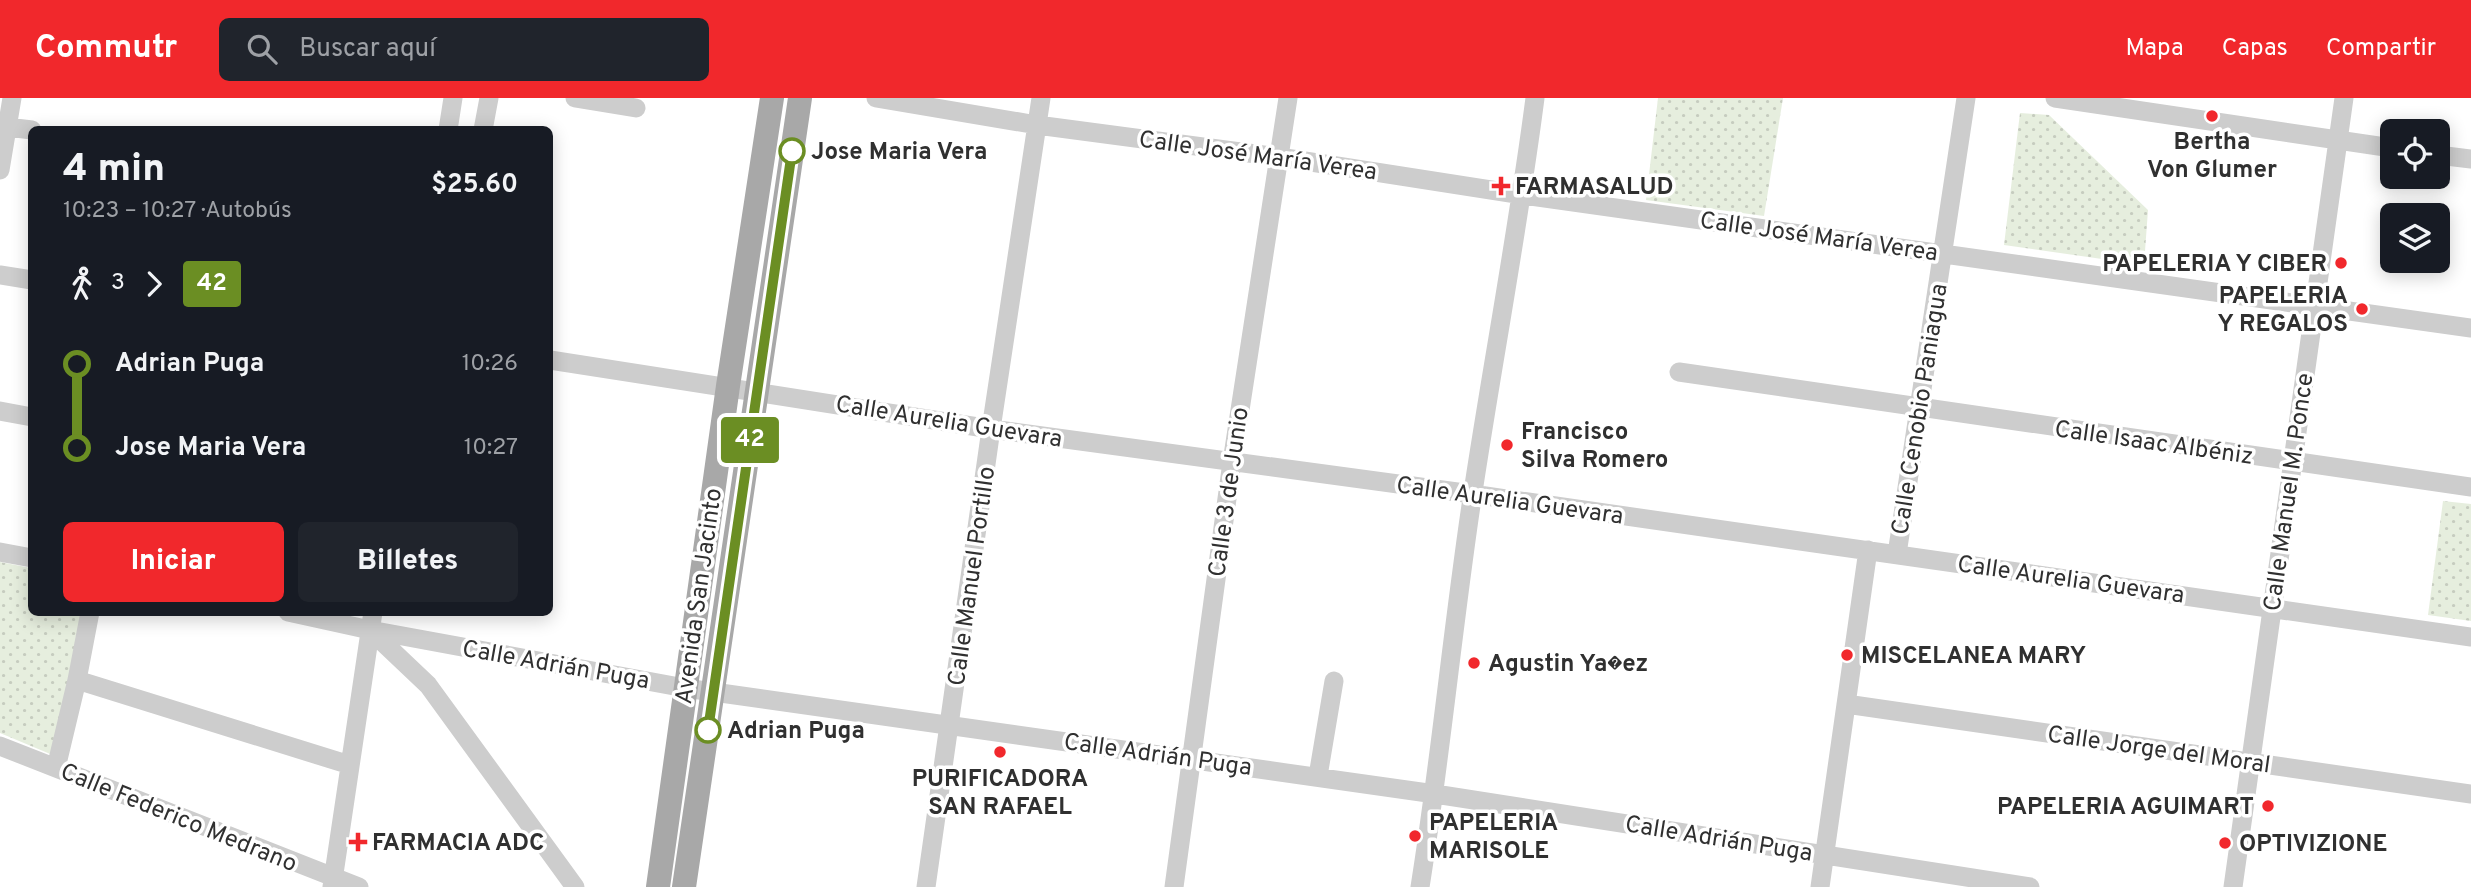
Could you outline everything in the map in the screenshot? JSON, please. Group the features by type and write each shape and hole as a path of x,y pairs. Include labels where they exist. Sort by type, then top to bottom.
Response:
{"main road":[{"name":"Avenida San Jacinto","path":"658,887 728,386 772,98"},
{"name":"Avenida San Jacinto","path":"684,887 800,98"}],"street":[{"path":"0,170 12,98"},
{"path":"449,126 453,98"},
{"path":"484,126 489,98"},
{"path":"575,98 636,108"},
{"name":"Calle José María Verea","path":"876,98 1037,125 1279,157 1522,195 2471,328"},
{"name":"Calle Manuel Portillo","path":"926,887 1041,98"},
{"name":"Calle 3 de Junio","path":"1174,887 1232,462 1288,98"},
{"path":"1420,887 1435,794 1472,494 1522,195 1535,98"},
{"name":"Calle Cenobio Paniagua","path":"1897,554 1966,98"},
{"path":"2054,98 2380,146"},
{"name":"Calle Manuel M. Ponce","path":"2234,887 2344,98"},
{"path":"7,127 28,130"},
{"path":"2450,156 2471,159"},
{"path":"0,275 28,279"},
{"name":"Calle Aurelia Guevara","path":"553,360 991,429 1472,494 2471,637"},
{"name":"Calle Isaac Albéniz","path":"1679,373 2471,487"},
{"path":"0,411 28,416"},
{"name":"Calle Cenobio Paniagua","path":"1820,887 1868,550"},
{"path":"0,552 28,557"},
{"path":"56,768 89,616"},
{"name":"Calle Adrián Puga","path":"325,616 371,621 685,688 1318,776 2030,887"},
{"path":"332,882 371,621"},
{"path":"371,621 428,685 575,887"},
{"path":"77,680 350,765"},
{"path":"1318,776 1334,681"},
{"name":"Calle Jorge del Moral","path":"1846,704 2471,794"},
{"name":"Calle Federico Medrano","path":"0,746 332,882 359,887"}],"green space":[{"path":"1658,98 1783,98 1764,216 1646,200"},
{"path":"2020,113 2049,115 2148,210 2144,265 2004,245"},
{"path":"2443,501 2471,504 2471,621 2428,615"},
{"path":"0,562 28,567 28,616 81,616 55,756 0,733"}],"bus line":[{"name":"42","path":"708,730 792,151"}],"place":[{"name":"Bertha Von Glumer","path":"2212,116"},
{"name":"Jose Maria Vera","path":"792,151"},
{"name":"FARMASALUD","path":"1501,186"},
{"name":"PAPELERIA Y CIBER","path":"2341,263"},
{"name":"PAPELERIA Y REGALOS","path":"2362,309"},
{"name":"Francisco Silva Romero","path":"1507,445"},
{"name":"MISCELANEA MARY","path":"1847,655"},
{"name":"Agustin Ya�ez","path":"1474,663"},
{"name":"Adrian Puga","path":"708,730"},
{"name":"PURIFICADORA SAN RAFAEL","path":"1000,752"},
{"name":"PAPELERIA AGUIMART","path":"2268,806"},
{"name":"PAPELERIA MARISOLE","path":"1415,836"},
{"name":"FARMACIA ADC","path":"358,842"},
{"name":"OPTIVIZIONE","path":"2225,843"}]}
